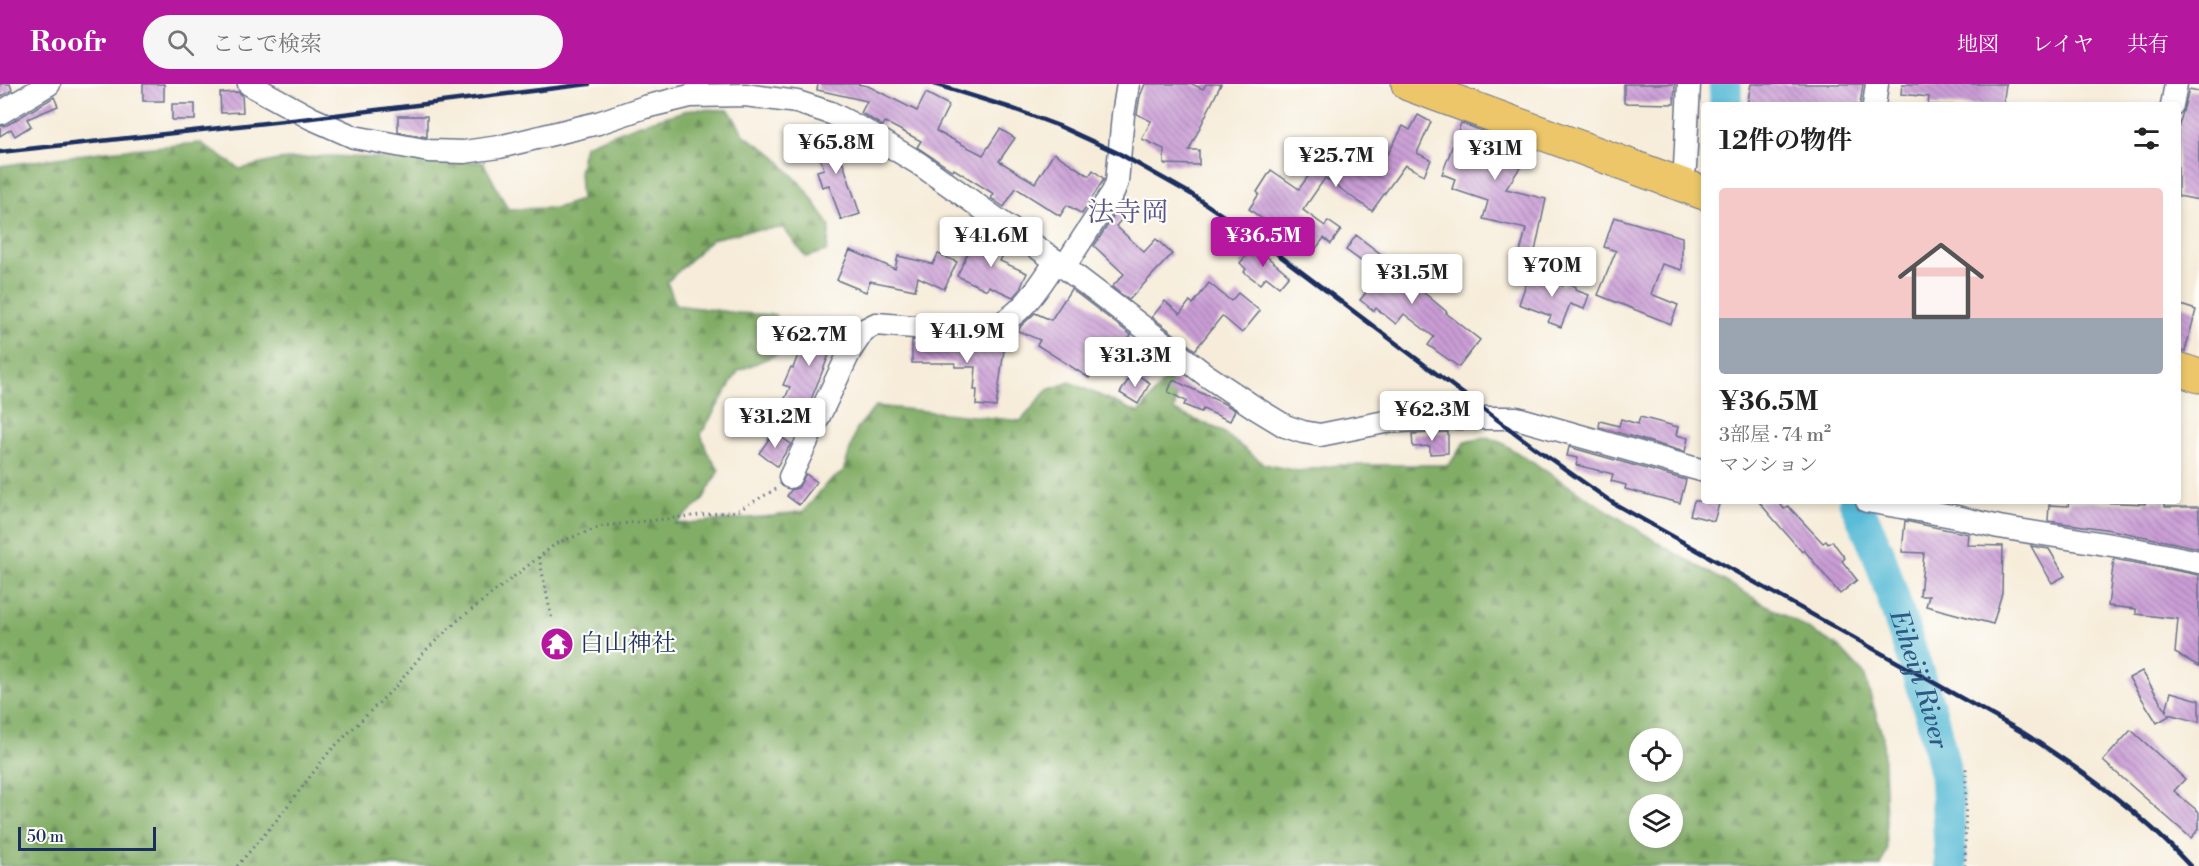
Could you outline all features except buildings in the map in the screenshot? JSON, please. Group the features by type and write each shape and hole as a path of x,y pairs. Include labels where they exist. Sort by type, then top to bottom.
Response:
{"highway":[{"path":"1421,86 1693,189"},
{"path":"2181,370 2199,376"}],"street":[{"path":"0,113 23,90 49,84"},
{"path":"790,477 850,351 864,330 876,324 978,332 994,329 1006,322 1060,264 1113,192 1117,182 1128,84"},
{"path":"1689,84 1685,167 1693,189"},
{"path":"1874,102 1877,84"},
{"path":"2173,102 2176,84"},
{"path":"261,87 311,118 354,137 429,151 464,152 499,147 598,123 645,107 690,96 745,95 797,102 831,113 862,129 918,164 1060,264 1214,381 1285,426 1320,435 1396,421 1517,418 1701,470"},
{"path":"1880,504 2199,562"}],"path":[{"path":"237,866 276,821 329,752 397,685 424,652 457,621 557,543 603,526 737,511 772,493 790,477"},
{"path":"539,557 552,620"},
{"path":"1965,866 1966,766"}],"green space":[{"path":"692,109 729,110 745,136 772,153 807,191 830,226 827,251 806,257 783,228 746,231 712,239 667,282 676,305 775,315 789,335 778,354 738,371 701,434 707,452 719,470 702,501 675,524 773,516 804,511 827,483 843,472 857,428 876,406 1021,421 1047,390 1070,382 1139,413 1167,377 1178,390 1174,411 1220,430 1264,464 1298,471 1338,465 1449,465 1465,442 1487,437 1502,443 1663,546 1838,646 1864,674 1883,738 1887,850 1881,866 0,866 0,166 107,151 201,143 240,169 278,160 327,156 483,162 508,209 556,208 581,200 579,172 585,145 640,124"}],"waterway":[{"name":"Eiheiji River","path":"1725,84 1726,102"},
{"name":"Eiheiji River","path":"1856,504 1878,552 1932,717 1946,776 1951,866"}],"railway":[{"path":"0,152 311,118 589,84"},
{"path":"934,84 1059,126 1120,154 1191,194 1259,240 1535,448 1613,503 2022,732 2110,793 2152,828 2190,866"}],"place":[{"name":"白山神社","path":"557,644"}],"district":[{"name":"法寺岡","path":"1128,213"}]}
